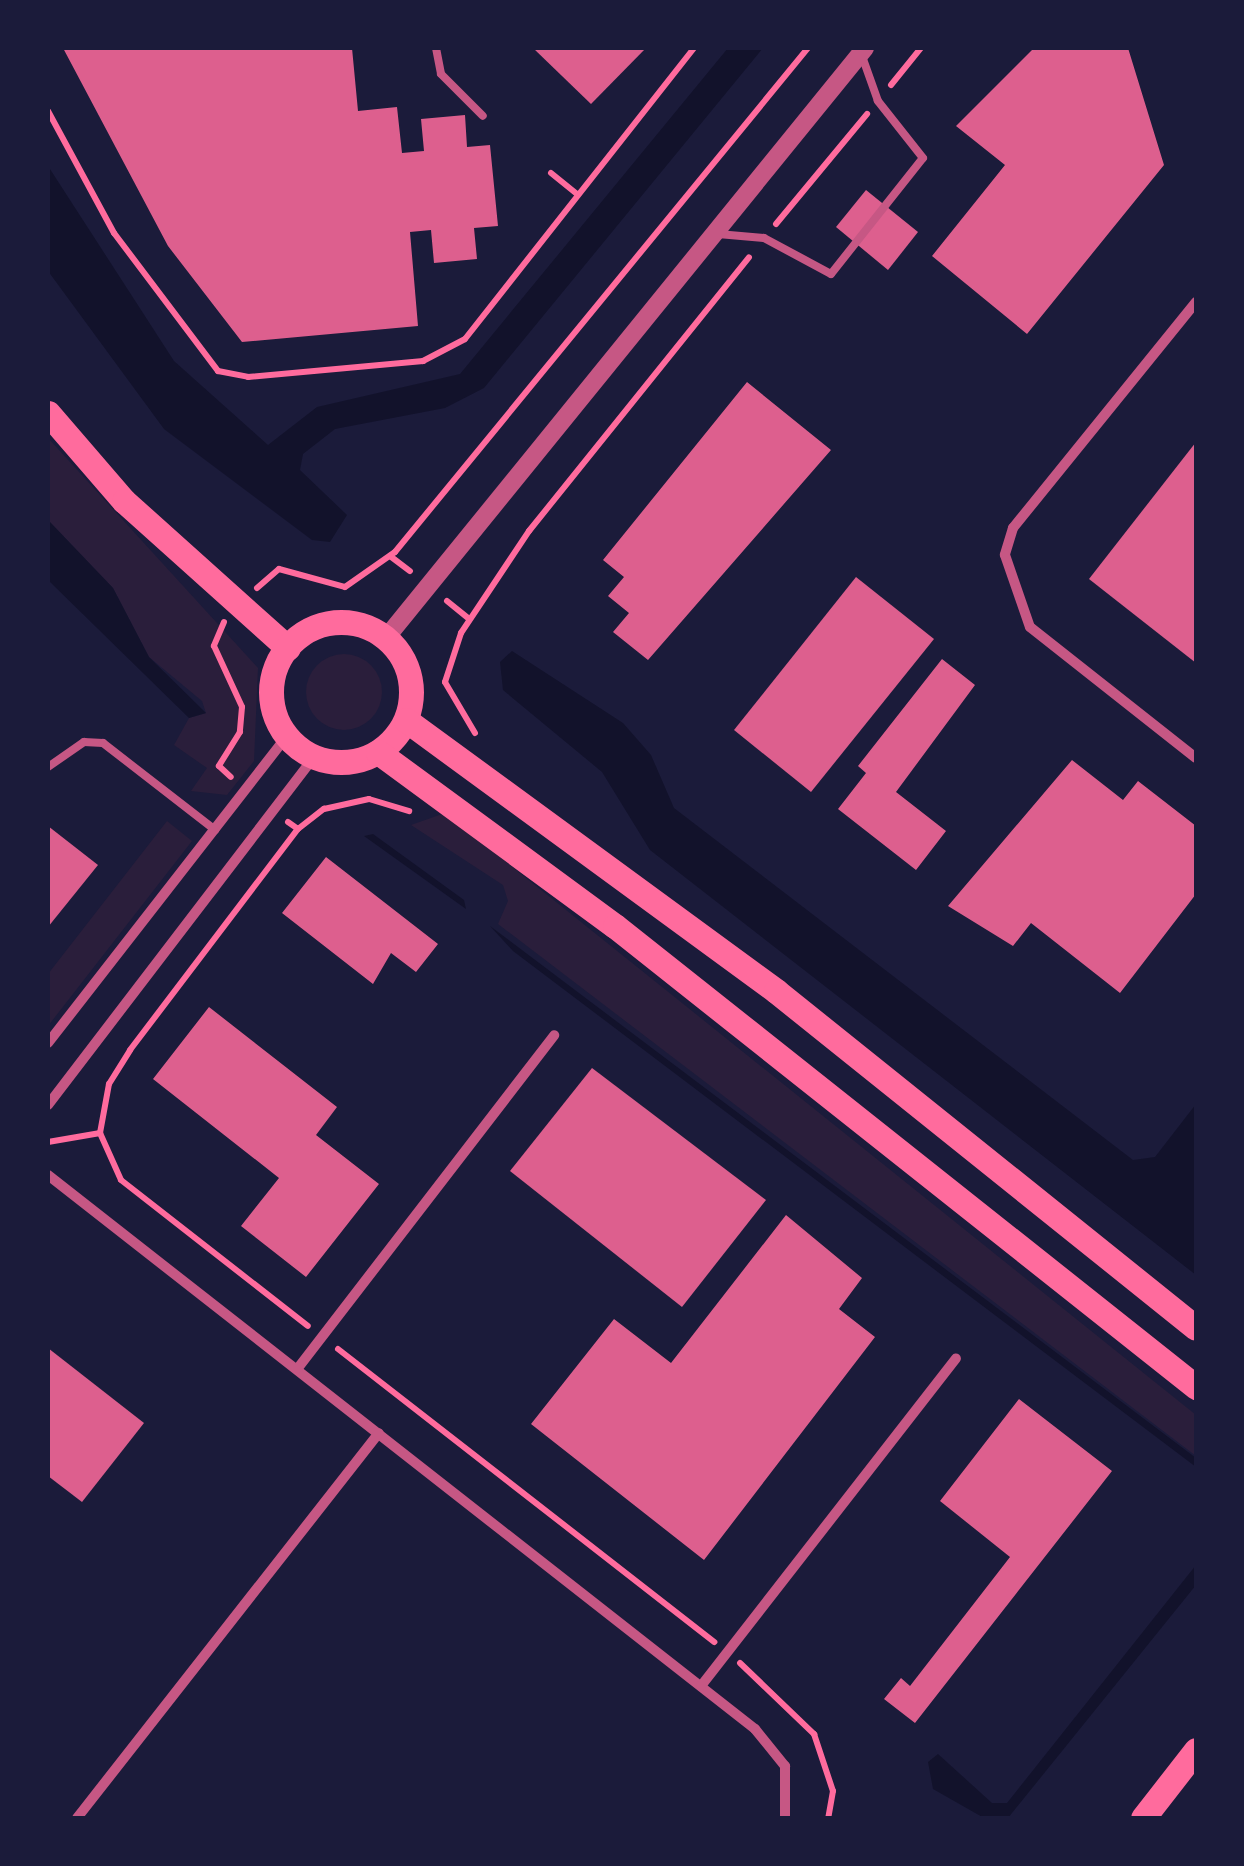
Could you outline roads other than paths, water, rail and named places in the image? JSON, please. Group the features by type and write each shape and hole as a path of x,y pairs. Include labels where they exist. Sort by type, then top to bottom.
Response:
{"main road":[{"path":"48,413 124,501 288,648"},
{"path":"340,622 386,638 410,677 406,720 378,752 342,762 314,756 287,736 272,695 288,648 340,622"},
{"path":"406,720 791,1003 1196,1328"},
{"path":"378,752 615,926 1196,1388"},
{"path":"1142,1818 1196,1750"}],"street":[{"path":"386,638 863,50"},
{"path":"1195,307 1013,528 1004,555 1030,627 1196,758"},
{"path":"48,1042 287,736"},
{"path":"48,1104 314,756"},
{"path":"298,1368 554,1035"},
{"path":"48,1175 776,1748 789,1778 785,1818"},
{"path":"700,1686 956,1359"},
{"path":"77,1818 379,1432"}],"lane":[{"path":"436,48 440,74 483,116"},
{"path":"713,234 764,238 832,274 923,158 878,101 863,50"},
{"path":"48,767 84,742 103,744 215,830"}]}
